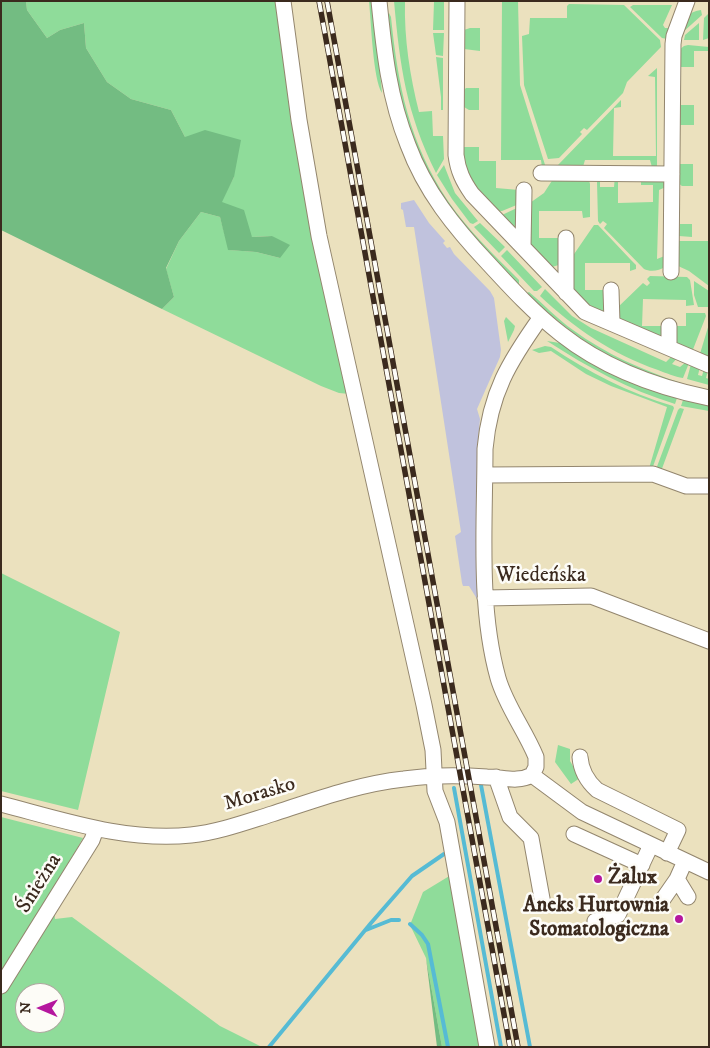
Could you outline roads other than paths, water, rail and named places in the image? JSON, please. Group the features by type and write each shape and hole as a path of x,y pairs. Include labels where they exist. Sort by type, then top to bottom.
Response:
{"street":[{"path":"283,1 319,236 424,705 433,750 435,791 447,822 487,1047"},
{"path":"379,1 387,72 394,106 408,148 425,182 446,214 467,240 541,317 591,354 618,368 661,386 709,398"},
{"path":"457,1 456,155 458,169 464,183 472,194 586,312 709,365"},
{"path":"671,272 674,36 687,1"},
{"path":"542,173 672,174"},
{"path":"523,247 524,190"},
{"path":"566,238 566,293"},
{"path":"611,290 612,323"},
{"path":"541,317 516,353 503,376 493,401 487,425 485,598 489,639 498,679 536,757 536,767 532,776 582,812 709,872"},
{"path":"669,326 669,347"},
{"path":"485,475 653,474 686,486 709,486"},
{"name":"Wiedeńska","path":"485,598 591,596 709,641"},
{"path":"580,757 580,764 588,782 597,790 678,830 667,853"},
{"name":"Morasko","path":"1,804 96,829 158,836 194,835 258,819 352,788 407,778 496,777 524,780 532,776"},
{"path":"496,777 510,817 531,838 543,904"},
{"name":"Śnieżna","path":"1,986 92,840 96,829"},
{"path":"574,834 642,865"},
{"path":"595,922 618,915 651,845"},
{"path":"661,902 677,879 685,861"},
{"path":"677,879 688,897"}],"waterway":[{"path":"481,785 530,1047"},
{"path":"454,788 501,1047"},
{"path":"269,1047 412,876 444,854"},
{"path":"366,930 391,920 399,920"},
{"path":"410,924 422,935 428,944 448,1047"}],"railway":[{"path":"319,1 510,1047"},
{"path":"327,1 518,1047"}],"place":[{"name":"Żalux","path":"598,879"},
{"name":"Aneks Hurtownia Stomatologiczna","path":"679,919"}]}
